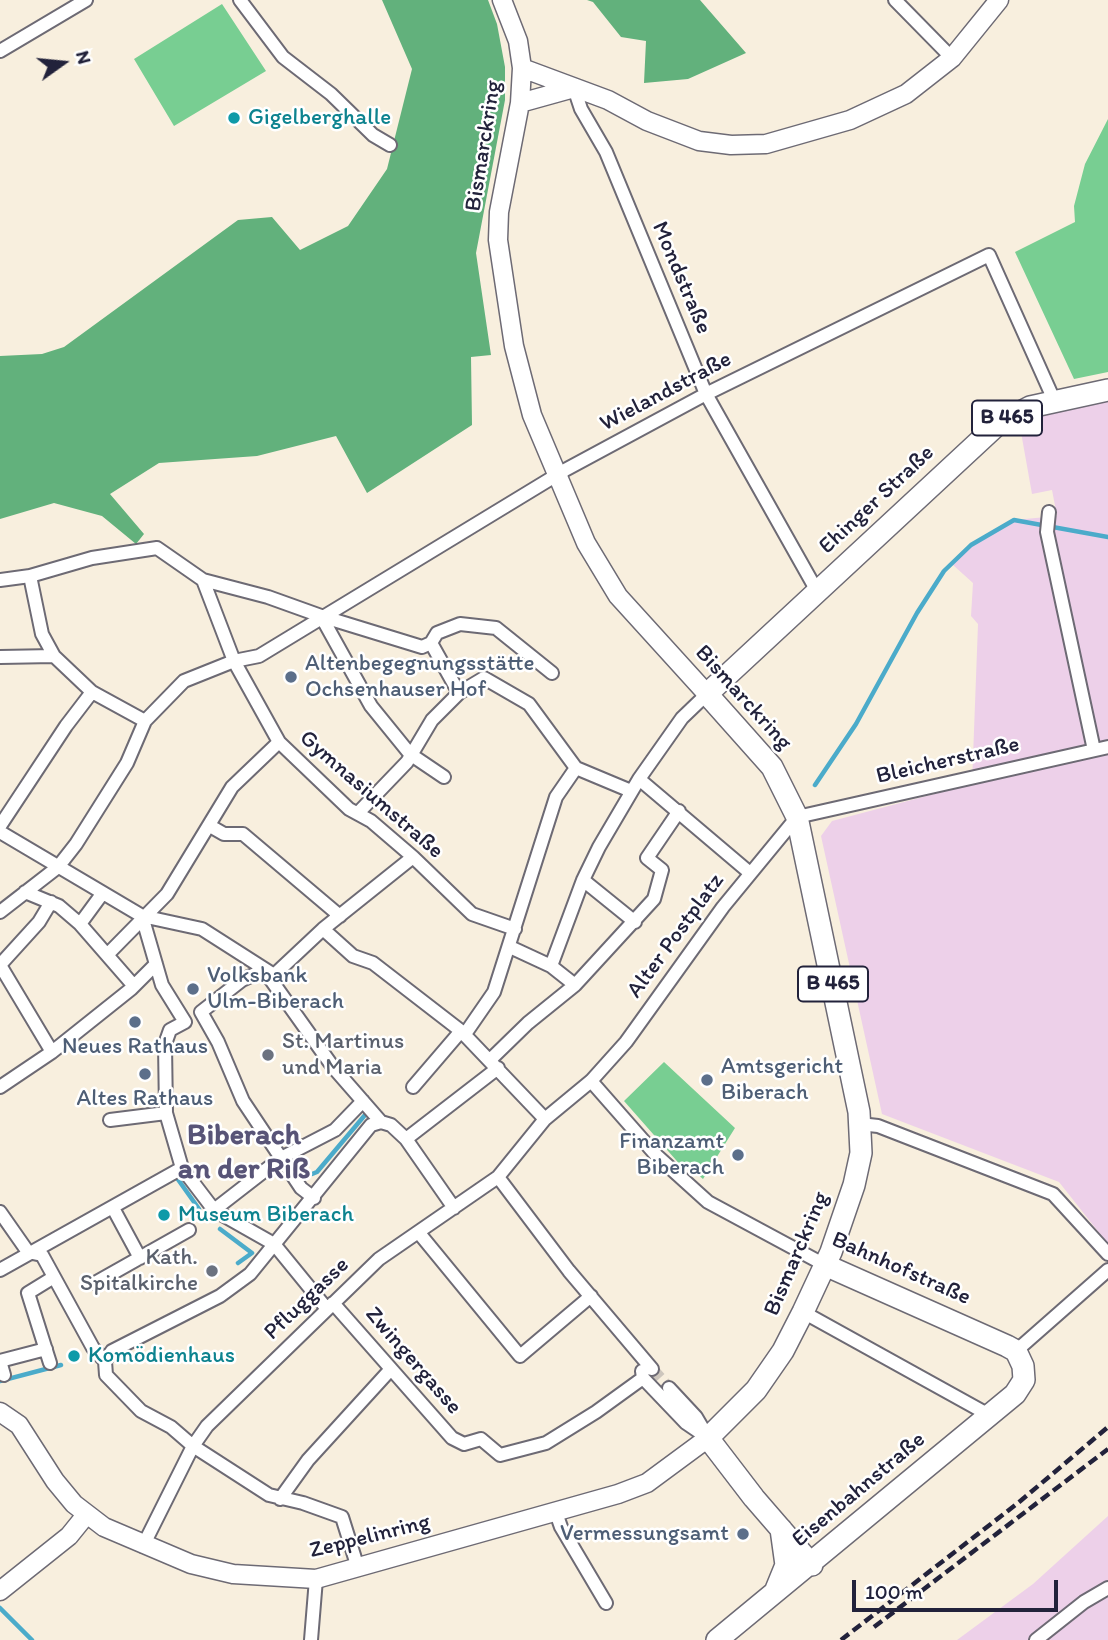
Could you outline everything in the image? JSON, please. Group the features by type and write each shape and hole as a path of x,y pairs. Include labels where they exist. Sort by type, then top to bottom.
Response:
{"main road":[{"name":"Bismarckring","path":"502,0 518,41 522,68 520,103 499,212 498,240 504,295 524,388 556,475 586,543 618,596 772,768 797,817 840,1016 860,1124 859,1170 825,1265 803,1312 783,1351 756,1390 708,1438"},
{"path":"522,68 699,141 731,145 766,144 850,120 906,94 952,58 999,0"},
{"path":"520,103 574,88"},
{"name":"Ehinger Straße","path":"707,694 998,424 1030,407 1108,390"},
{"name":"Bahnhofstraße","path":"825,1265 1016,1351"},
{"name":"Eisenbahnstraße","path":"717,1640 812,1565 1015,1394 1024,1373 1016,1351"},
{"name":"Zeppelinring","path":"0,1412 19,1425 55,1481 86,1515 143,1545 191,1564 233,1574 316,1579 647,1483 708,1438"},
{"path":"708,1438 812,1565"},
{"path":"0,1591 69,1536 86,1515"},
{"path":"773,1597 786,1565 781,1529"}],"street":[{"path":"0,51 86,0"},
{"path":"240,0 283,57 331,94 373,135 390,145"},
{"path":"895,0 952,58"},
{"name":"Mondstraße","path":"574,88 581,109 606,152 706,394 817,591"},
{"name":"Wielandstraße","path":"145,720 184,681 234,661 260,656 556,475 706,394 989,255 1054,400"},
{"path":"1049,512 1047,532 1094,750"},
{"path":"0,580 30,576 60,565 156,548 203,580 268,597 321,617 422,647 431,643 437,633 460,624 496,628 552,673"},
{"path":"0,912 58,867 76,844 127,763 145,720 92,692 54,656 41,634 30,576"},
{"name":"Gymnasiumstraße","path":"203,580 234,661 279,742 349,809 358,813 413,857 472,914 515,929"},
{"path":"321,617 370,706 411,754 444,777"},
{"path":"431,643 459,693"},
{"path":"0,657 54,656"},
{"path":"358,813 407,762 432,720 459,693 484,678 529,704 576,768 631,791"},
{"path":"0,826 66,726 92,692"},
{"path":"551,966 583,880 631,791 682,718 707,694"},
{"path":"110,952 142,916 167,894 232,788 279,742"},
{"name":"Bleicherstraße","path":"797,817 1108,747"},
{"path":"413,1087 477,1017 494,992 556,797 576,768"},
{"path":"639,779 750,873"},
{"path":"406,1139 494,1063 528,1023 575,985 635,922 654,899 662,870 646,858 678,811"},
{"name":"Alter Postplatz","path":"545,1119 591,1081 626,1042 750,873 797,817"},
{"path":"209,826 224,834 243,834 340,916"},
{"path":"0,832 142,916 202,929 274,975 323,929 413,857"},
{"path":"583,880 635,922"},
{"path":"25,892 51,902 82,922 110,952 132,988"},
{"path":"82,922 102,894"},
{"path":"51,902 39,922 0,965 52,1052"},
{"path":"142,916 162,985 185,1022 170,1030 165,1044 166,1113 181,1168 214,1210 274,1244"},
{"path":"323,929 353,956 373,963 463,1032 545,1119"},
{"path":"510,947 551,966 575,985"},
{"path":"0,1087 52,1052 132,988 156,964"},
{"path":"264,970 333,1067 381,1122 391,1125 406,1139 454,1208"},
{"path":"264,970 242,980 201,1012 218,1042 243,1101 300,1188 314,1198"},
{"name":"Bahnhofstraße","path":"591,1081 656,1155 708,1202 825,1265"},
{"path":"214,1210 281,1158 335,1130 363,1101"},
{"path":"110,1120 166,1113"},
{"name":"Pfluggasse","path":"143,1545 193,1446 207,1426 379,1259 498,1177 545,1119"},
{"path":"104,1361 112,1351 220,1296 250,1274 371,1125 381,1122"},
{"path":"860,1124 878,1125 1053,1194 1108,1254"},
{"path":"0,1270 181,1168"},
{"path":"498,1177 591,1296 638,1350 648,1373 686,1423 708,1438"},
{"path":"113,1208 140,1258"},
{"path":"0,1212 28,1252 41,1255 93,1348 104,1361 106,1375 141,1411 171,1427 193,1446 269,1495 303,1503 342,1517 358,1569"},
{"path":"95,1283 188,1230"},
{"path":"419,1233 520,1356 591,1296"},
{"name":"Zwingergasse","path":"274,1244 452,1438 464,1444 481,1439 494,1453 500,1455 545,1443 596,1412 648,1373"},
{"path":"1016,1351 1108,1270"},
{"path":"50,1363 28,1293 54,1277"},
{"path":"803,1312 989,1415"},
{"path":"4,1375 0,1361 46,1349"},
{"path":"280,1499 308,1460 391,1369"},
{"path":"670,1388 696,1416 708,1438"},
{"path":"555,1510 561,1527 606,1603"},
{"path":"311,1640 316,1579"},
{"path":"1036,1640 1084,1602 1108,1588"}],"shaded area":[{"path":"1108,401 1108,1244 1059,1182 882,1114 821,836 832,821 972,784 978,624 971,616 973,583 953,565 971,545 1014,520 1057,516 1052,490 1032,494 1019,421"},
{"path":"1108,1516 1108,1640 957,1640 1033,1584"}],"green space":[{"path":"382,0 488,0 497,24 505,67 505,100 476,253 491,355 471,357 472,425 367,493 336,436 257,456 159,463 110,494 144,534 136,544 102,516 54,503 0,519 0,356 42,354 64,347 238,220 272,217 300,250 348,226 387,169 412,69"},
{"path":"587,0 700,0 746,53 688,79 644,83 646,41 621,37 593,2"},
{"path":"222,4 266,71 174,126 134,59"},
{"path":"1108,119 1108,372 1074,379 1015,252 1075,222 1074,206 1085,164"},
{"path":"664,1062 735,1128 703,1179 687,1165 683,1168 624,1101"}],"waterway":[{"path":"815,785 856,724 917,613 944,571 971,545 1014,520 1108,537"},
{"path":"312,1174 317,1172 365,1115"},
{"path":"177,1178 199,1209"},
{"path":"220,1229 252,1253 238,1263"},
{"path":"0,1381 61,1365"},
{"path":"0,1608 32,1640"}],"tunnel":[{"path":"652,1369 669,1388"}],"railway":[{"path":"841,1640 1018,1503 1108,1427"},
{"path":"874,1627 1108,1449"}],"place":[{"name":"Gigelberghalle","path":"234,118"},
{"name":"Altenbegegnungsstätte Ochsenhauser Hof","path":"291,677"},
{"name":"Volksbank Ulm-Biberach","path":"193,989"},
{"name":"Neues Rathaus","path":"135,1022"},
{"name":"St. Martinus und Maria","path":"268,1055"},
{"name":"Altes Rathaus","path":"145,1074"},
{"name":"Amtsgericht Biberach","path":"707,1080"},
{"name":"Finanzamt Biberach","path":"738,1155"},
{"name":"Museum Biberach","path":"164,1215"},
{"name":"Kath. Spitalkirche","path":"212,1271"},
{"name":"Komödienhaus","path":"74,1356"},
{"name":"Vermessungsamt","path":"743,1534"}],"district":[{"name":"Biberach an der Riß","path":"244,1153"}]}
